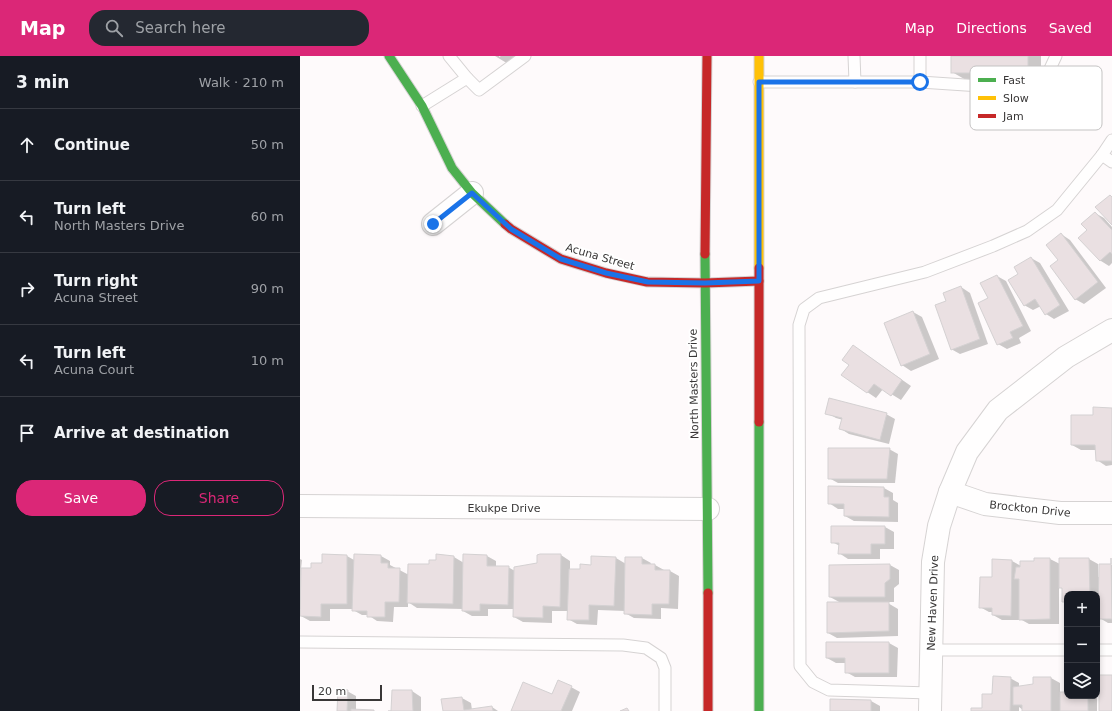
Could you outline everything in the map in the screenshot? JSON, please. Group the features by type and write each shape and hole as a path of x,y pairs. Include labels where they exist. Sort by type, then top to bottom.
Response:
{"main road":[{"name":"Acuna Street","path":"389,56 422,106 452,168 472,193 511,229 561,259 606,273 648,282 705,283 759,281"},
{"name":"North Masters Drive","path":"707,56 705,283 708,509 708,711"},
{"path":"759,711 760,56"}],"street":[{"path":"433,224 472,193"},
{"name":"New Haven Drive","path":"930,702 933,562 939,526 950,492 967,452 998,410 1066,357 1112,330"},
{"name":"Brockton Drive","path":"950,492 985,504 1060,513 1112,513"},
{"name":"Ekukpe Drive","path":"300,506 708,509"}],"lane":[{"path":"450,56 466,78 479,90 525,56"},
{"path":"854,56 855,82"},
{"path":"920,56 920,82"},
{"path":"1051,66 1056,56"},
{"path":"422,106 466,78"},
{"path":"759,82 920,82 970,85"},
{"path":"930,702 830,690 813,682 800,666 799,325 804,309 819,298 925,272 993,246 1027,231 1057,210 1102,155 1112,140"},
{"path":"1102,155 1112,162"},
{"path":"300,642 623,646 646,648 661,658 665,668 666,711"},
{"path":"931,650 1064,650"},
{"path":"1100,650 1112,650"}],"building":[{"path":"951,56 1028,56 1028,66 970,66 970,73 951,73"},
{"path":"1110,195 1112,197 1112,225 1095,207"},
{"path":"1095,212 1112,230 1112,254 1110,252 1100,261 1078,238 1087,230 1081,224"},
{"path":"1061,233 1098,282 1075,300 1050,266 1058,260 1046,245"},
{"path":"1031,257 1060,305 1045,315 1035,299 1024,306 1008,280 1018,274 1014,267"},
{"path":"997,275 1023,326 1010,332 1013,338 997,345 978,303 988,298 980,283"},
{"path":"961,286 980,339 951,350 935,305 946,301 943,293"},
{"path":"913,311 930,354 901,366 884,323"},
{"path":"853,345 902,380 891,396 874,384 867,393 841,375 849,365 842,360"},
{"path":"829,398 887,413 880,440 839,429 842,418 825,414"},
{"path":"1093,407 1112,408 1112,461 1096,461 1095,445 1071,445 1071,415 1093,415"},
{"path":"828,448 890,448 887,479 828,479"},
{"path":"828,486 884,487 884,497 889,497 889,517 844,516 844,504 828,504"},
{"path":"831,526 885,526 885,544 871,544 871,554 838,554 839,543 831,543"},
{"path":"322,554 347,555 347,604 321,604 321,617 300,616 301,568 311,568 311,563 322,563"},
{"path":"354,554 381,555 381,563 388,563 388,568 400,568 399,602 385,602 385,617 367,617 367,611 352,611"},
{"path":"436,554 454,556 453,604 407,603 408,564 429,564 429,560 436,560"},
{"path":"463,554 487,555 487,566 509,566 508,605 480,604 480,611 462,611"},
{"path":"561,554 560,607 543,606 543,618 513,617 514,567 537,563 537,555"},
{"path":"591,556 616,557 614,606 589,605 589,620 567,620 569,569 580,569 580,564 591,565"},
{"path":"625,557 642,557 642,564 655,564 655,570 670,570 669,604 652,604 652,615 624,614"},
{"path":"1034,558 1050,558 1050,619 1019,620 1019,579 1014,579 1016,567 1020,567 1020,561 1034,561"},
{"path":"1059,558 1089,558 1090,591 1064,591 1064,602 1062,602 1062,588 1059,588"},
{"path":"1111,558 1112,619 1100,619 1099,564 1111,564"},
{"path":"992,559 1012,560 1011,616 992,615 992,608 979,608 980,577 992,577"},
{"path":"890,564 890,579 885,583 885,597 829,597 829,565"},
{"path":"827,602 889,602 889,631 827,633"},
{"path":"826,642 889,642 889,673 845,673 845,658 826,658"},
{"path":"1100,675 1112,675 1112,711 1099,711"},
{"path":"993,676 1011,677 1010,711 971,711 971,708 982,708 982,694 992,694"},
{"path":"1033,677 1051,677 1051,711 1022,711 1022,705 1013,705 1013,687 1033,684"},
{"path":"558,680 572,686 561,711 511,711 523,682 552,694"},
{"path":"338,689 348,690 347,711 337,711"},
{"path":"392,690 412,690 413,711 391,711"},
{"path":"1060,692 1064,692 1064,699 1088,699 1088,711 1060,711"},
{"path":"462,697 464,710 492,706 493,711 443,711 441,699"},
{"path":"830,699 871,700 871,711 830,711"},
{"path":"627,708 629,711 620,711"},
{"path":"351,709 374,710 374,711 351,711"}],"traffic: fast":[{"path":"389,56 422,106 452,168 472,193 505,224"},
{"path":"705,254 708,593"},
{"path":"759,422 759,711"}],"traffic: slow":[{"path":"759,56 759,268"}],"traffic: jam":[{"path":"705,254 707,56"},
{"path":"505,224 561,259 606,273 647,282 705,283 759,281"},
{"path":"759,268 759,422"},
{"path":"708,593 708,711"}],"route":[{"path":"433,224 472,193 511,229 561,259 606,273 648,282 705,283 759,281 759,82 920,82"}]}
